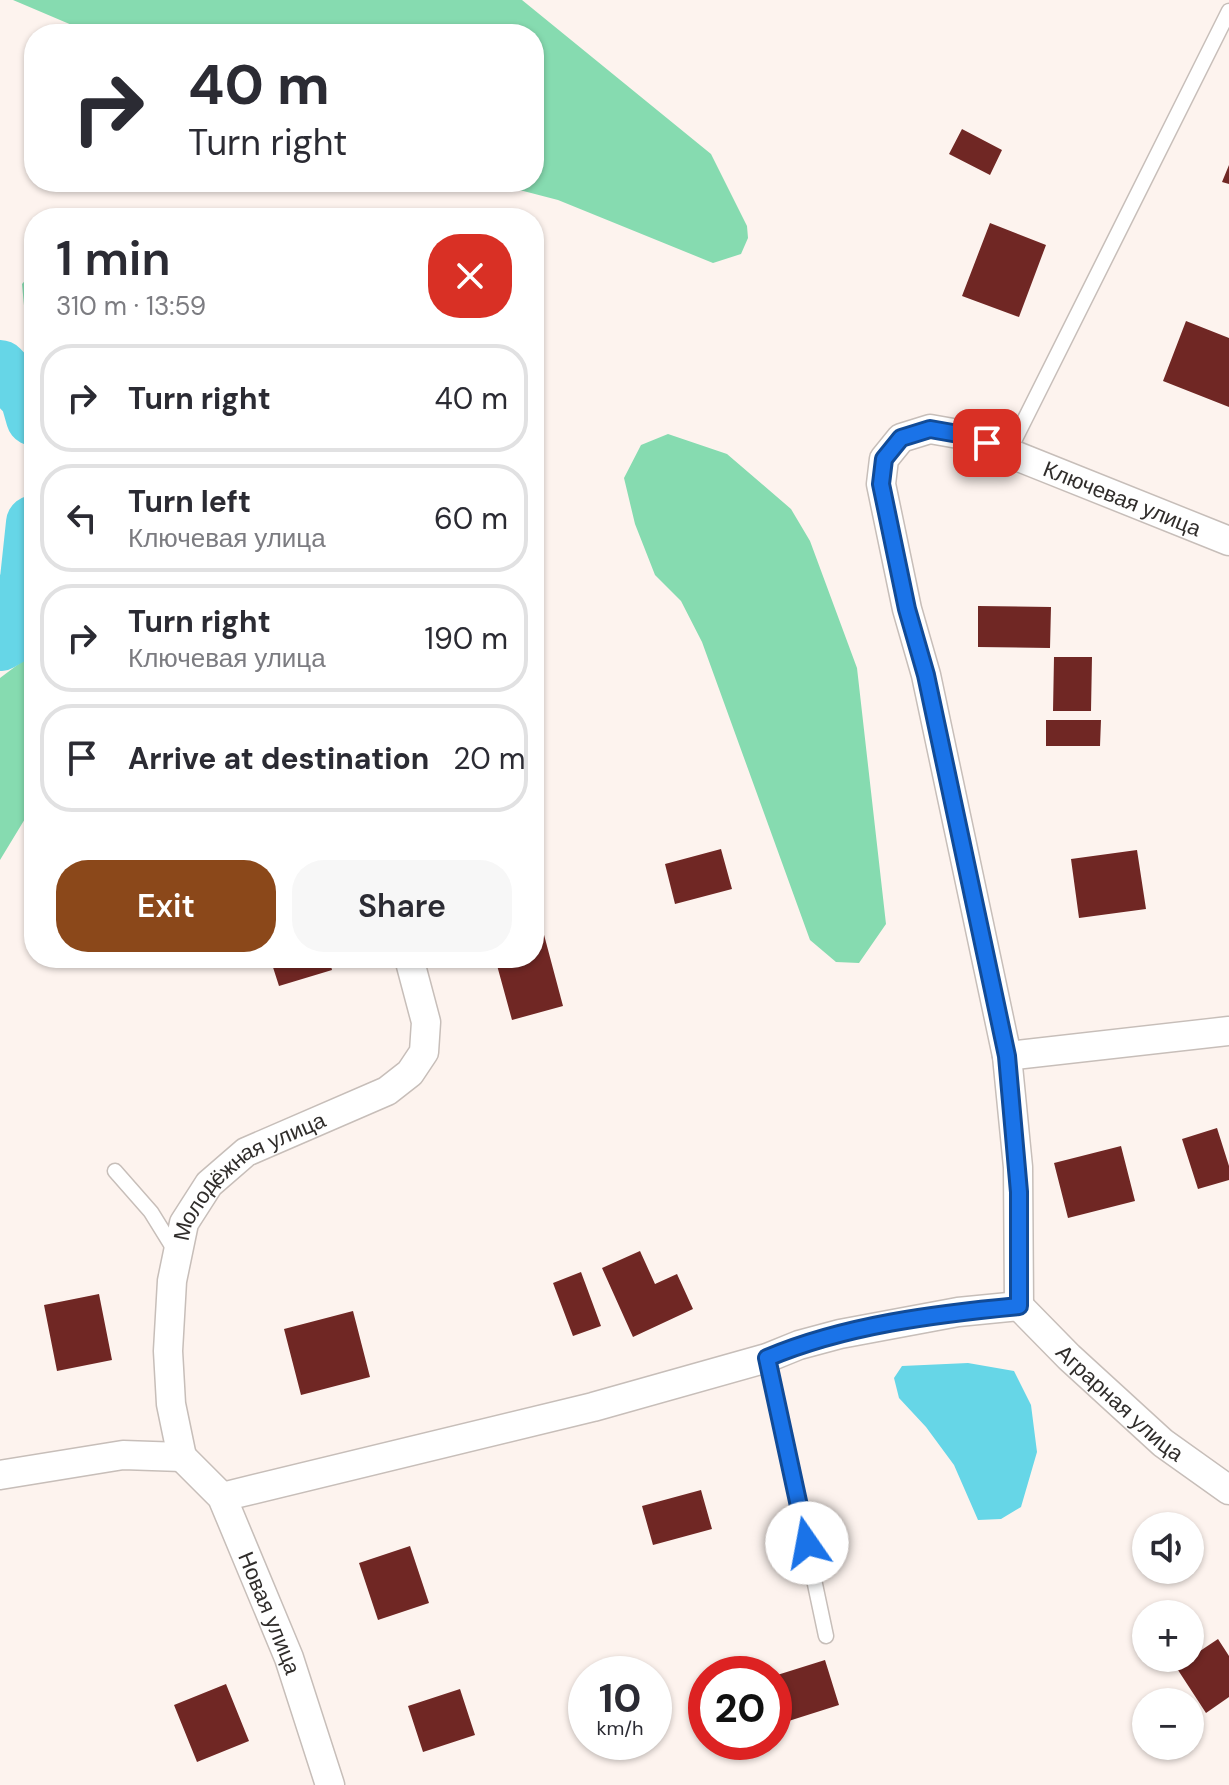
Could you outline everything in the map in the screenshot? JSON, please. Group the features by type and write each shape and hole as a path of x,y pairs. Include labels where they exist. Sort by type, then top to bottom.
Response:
{"street":[{"name":"Ключевая улица","path":"1019,1306 1020,1204 1007,1056 926,675 907,609 881,484 884,459 901,438 930,429 964,435 1229,541"},
{"name":"Молодёжная улица","path":"182,1457 171,1404 168,1351 172,1281 184,1223 209,1184 246,1152 376,1096 410,1073 424,1052 426,1022 412,968"},
{"path":"1007,1056 1229,1031"},
{"path":"222,1497 593,1407 840,1334 958,1312 1019,1306"},
{"name":"Аграрная улица","path":"1019,1306 1069,1357 1163,1443 1229,1490"},
{"path":"0,1475 123,1455 182,1457"},
{"name":"Новая улица","path":"182,1457 222,1497 289,1658 330,1785"}],"lane":[{"path":"1009,451 1229,11"},
{"path":"115,1171 151,1212 178,1255"},
{"path":"767,1358 826,1636"}],"green space":[{"path":"13,0 522,0 711,154 747,226 748,238 741,254 713,263 558,200 527,192 544,192 544,24 69,24"},
{"path":"668,434 727,454 791,509 810,541 857,668 886,924 859,963 836,962 810,940 702,642 681,601 655,575 635,524 624,478 641,445"},
{"path":"24,654 24,820 0,860 0,678 20,663"}],"water":[{"path":"968,1363 1014,1371 1031,1405 1037,1452 1021,1507 1001,1519 978,1520 954,1465 926,1427 899,1398 894,1378 902,1366"}],"building":[{"path":"962,129 1002,150 990,175 949,154"},
{"path":"1229,165 1229,184 1222,182"},
{"path":"990,223 1046,245 1019,317 962,296"},
{"path":"1186,321 1229,338 1229,407 1163,381"},
{"path":"978,606 1051,607 1050,648 978,647"},
{"path":"1054,657 1092,657 1091,711 1053,711"},
{"path":"1046,720 1101,720 1100,746 1046,746"},
{"path":"721,849 732,889 675,904 665,864"},
{"path":"1137,850 1146,909 1079,918 1071,859"},
{"path":"544,935 563,1006 512,1020 498,968 544,968"},
{"path":"273,968 332,968 332,970 279,986"},
{"path":"1217,1128 1229,1166 1229,1180 1198,1189 1182,1139"},
{"path":"1121,1146 1135,1201 1068,1218 1054,1163"},
{"path":"640,1251 655,1284 677,1274 693,1309 633,1337 602,1268"},
{"path":"581,1272 601,1326 573,1336 553,1283"},
{"path":"99,1294 112,1360 57,1371 44,1305"},
{"path":"353,1311 370,1377 301,1395 284,1329"},
{"path":"701,1490 712,1529 653,1545 642,1506"},
{"path":"410,1546 429,1603 378,1620 359,1563"},
{"path":"1218,1639 1229,1656 1229,1697 1206,1713 1204,1688 1190,1688 1179,1672 1204,1672 1204,1648"},
{"path":"825,1660 839,1705 792,1720 792,1670"},
{"path":"226,1684 249,1741 197,1762 174,1705"},
{"path":"460,1689 475,1735 423,1752 408,1706"}],"waterway":[{"path":"0,368 24,393"},
{"path":"0,643 12,636 24,593"}],"route":[{"path":"807,1543 767,1358 840,1334 958,1312 1019,1306 1018,1167 1007,1056 926,675 907,609 881,484 884,459 901,438 930,429 987,443"}]}
